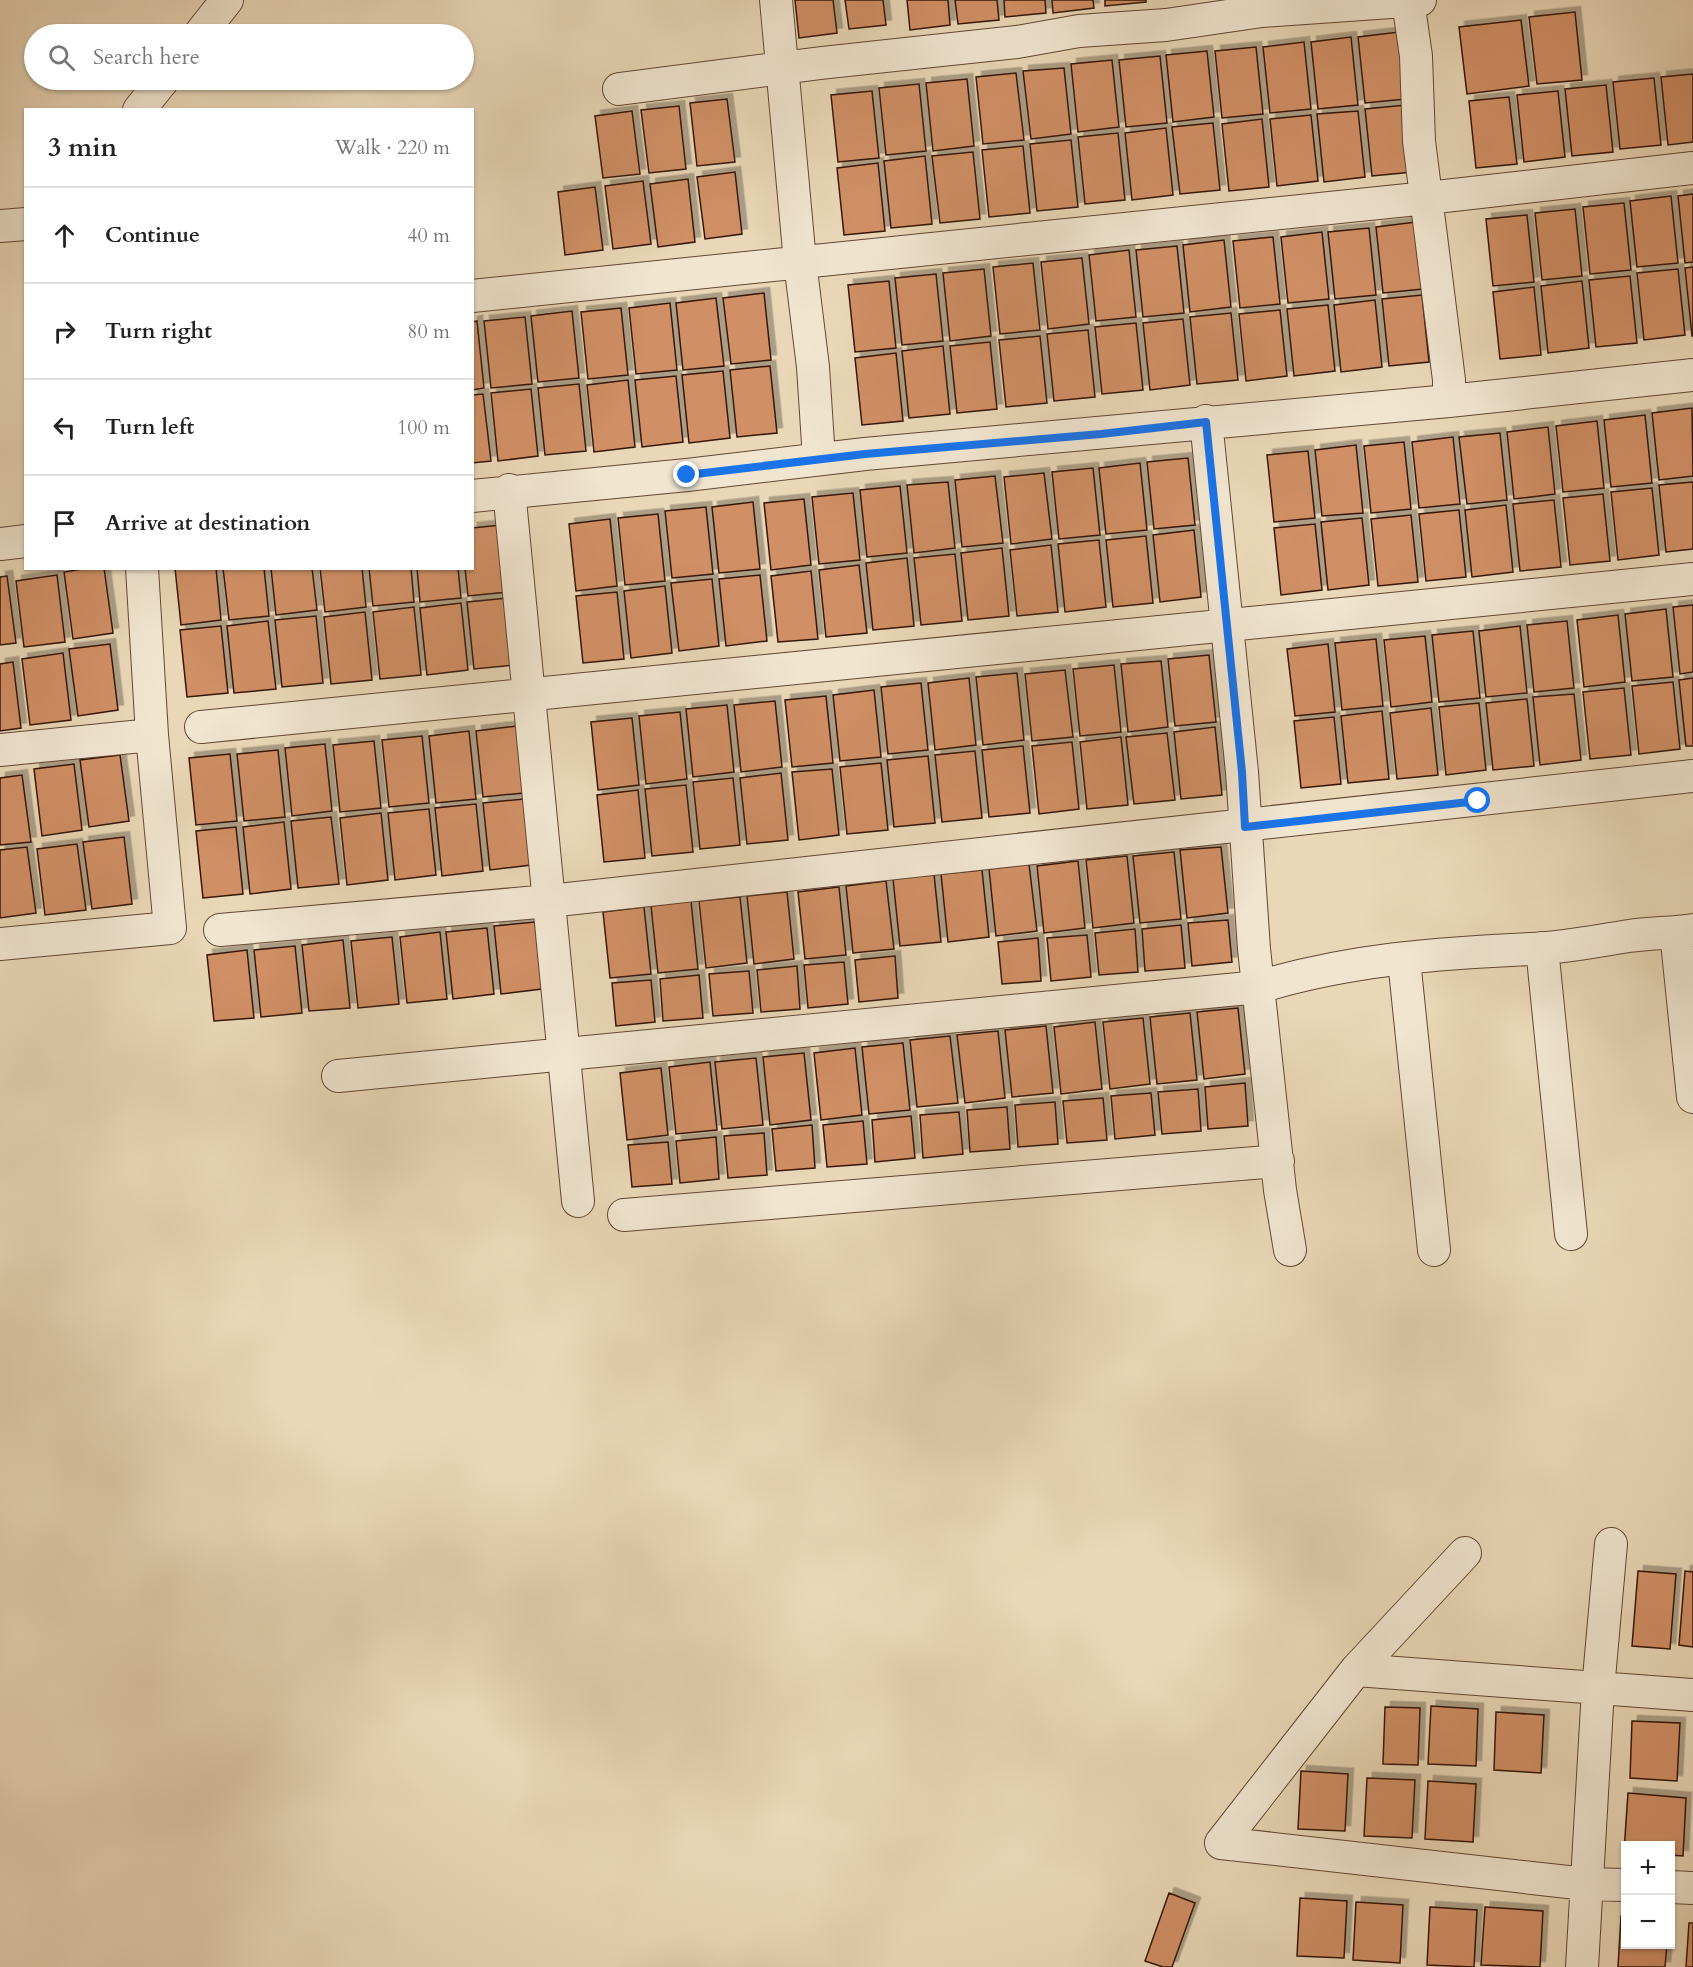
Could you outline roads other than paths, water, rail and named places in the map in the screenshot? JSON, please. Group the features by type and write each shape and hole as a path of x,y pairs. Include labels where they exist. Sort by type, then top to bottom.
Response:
{"street":[{"path":"208,24 226,0"},
{"path":"776,0 800,262 813,367 819,459"},
{"path":"619,89 782,68 1006,44 1099,28 1166,25 1262,12 1414,0 1419,141 1449,380 1449,401"},
{"path":"141,108 155,90"},
{"path":"474,296 1426,198 1693,168"},
{"path":"0,226 24,224"},
{"path":"474,495 605,483 819,459 1449,401 1693,375"},
{"path":"1206,422 1259,987 1290,1250"},
{"path":"509,490 578,1201"},
{"path":"0,544 24,541"},
{"path":"0,944 170,928 152,735 142,570"},
{"path":"201,727 529,697 1693,579"},
{"path":"0,750 152,735"},
{"path":"220,930 549,901 1245,827 1693,776"},
{"path":"339,1076 1259,987 1294,976 1363,962 1404,960 1454,952 1542,948 1684,931 1693,1097"},
{"path":"1542,948 1572,1234"},
{"path":"1404,960 1434,1250"},
{"path":"624,1215 1278,1161"},
{"path":"1582,1967 1598,1689 1611,1544"},
{"path":"1465,1553 1356,1670 1221,1843 1586,1884 1621,1886"},
{"path":"1356,1670 1693,1695"},
{"path":"1675,1887 1693,1888"}]}
